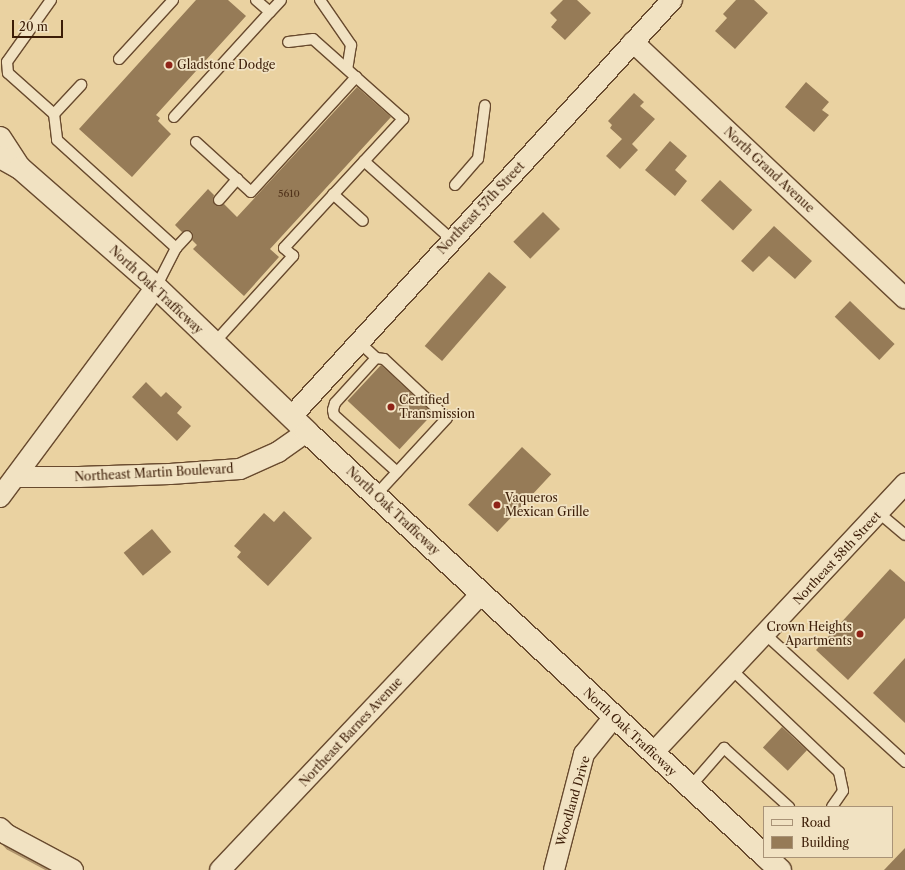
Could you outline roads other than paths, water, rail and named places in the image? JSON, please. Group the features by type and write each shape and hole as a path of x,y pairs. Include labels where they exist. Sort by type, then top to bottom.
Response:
{"main road":[{"name":"North Oak Trafficway","path":"0,138 20,168"},
{"name":"North Oak Trafficway","path":"0,157 20,168 156,287 375,496 690,787 763,852"},
{"name":"North Oak Trafficway","path":"769,858 780,870"}],"street":[{"name":"Northeast 57th Street","path":"299,425 359,342 672,0"},
{"name":"North Grand Avenue","path":"633,42 905,298"},
{"path":"0,497 156,287"},
{"name":"Northeast Martin Boulevard","path":"15,477 125,476 240,469 278,452 299,425"},
{"name":"Northeast 58th Street","path":"654,753 905,484"},
{"name":"Northeast Barnes Avenue","path":"220,870 481,594"},
{"name":"Woodland Drive","path":"554,870 584,754 614,717"},
{"path":"0,828 6,834 73,870"}],"lane":[{"path":"50,0 7,62 8,73 54,114 57,140 176,248"},
{"path":"119,59 173,0"},
{"path":"256,0 270,12"},
{"path":"174,118 281,0"},
{"path":"320,0 351,45 347,69"},
{"path":"214,343 293,256 284,248 403,119 313,39 288,42"},
{"path":"196,142 251,192 356,77"},
{"path":"54,114 81,85"},
{"path":"455,185 478,159 485,105"},
{"path":"364,161 452,240"},
{"path":"219,200 238,179"},
{"path":"333,194 363,221"},
{"path":"156,287 176,248 187,236"},
{"path":"359,342 376,358 384,359 447,418 375,496"},
{"path":"376,358 335,403 333,410 334,415 397,472"},
{"path":"879,513 905,535"},
{"path":"765,634 905,762"},
{"path":"732,670 839,772 843,791 833,806"},
{"path":"690,787 724,748 788,806"}],"waterway":[{"path":"2,841 8,847 51,870"}],"place":[{"name":"Gladstone Dodge","path":"169,65"},
{"name":"Certified Transmission","path":"391,407"},
{"name":"Vaqueros Mexican Grille","path":"497,505"},
{"name":"Crown Heights Apartments","path":"860,634"}]}
